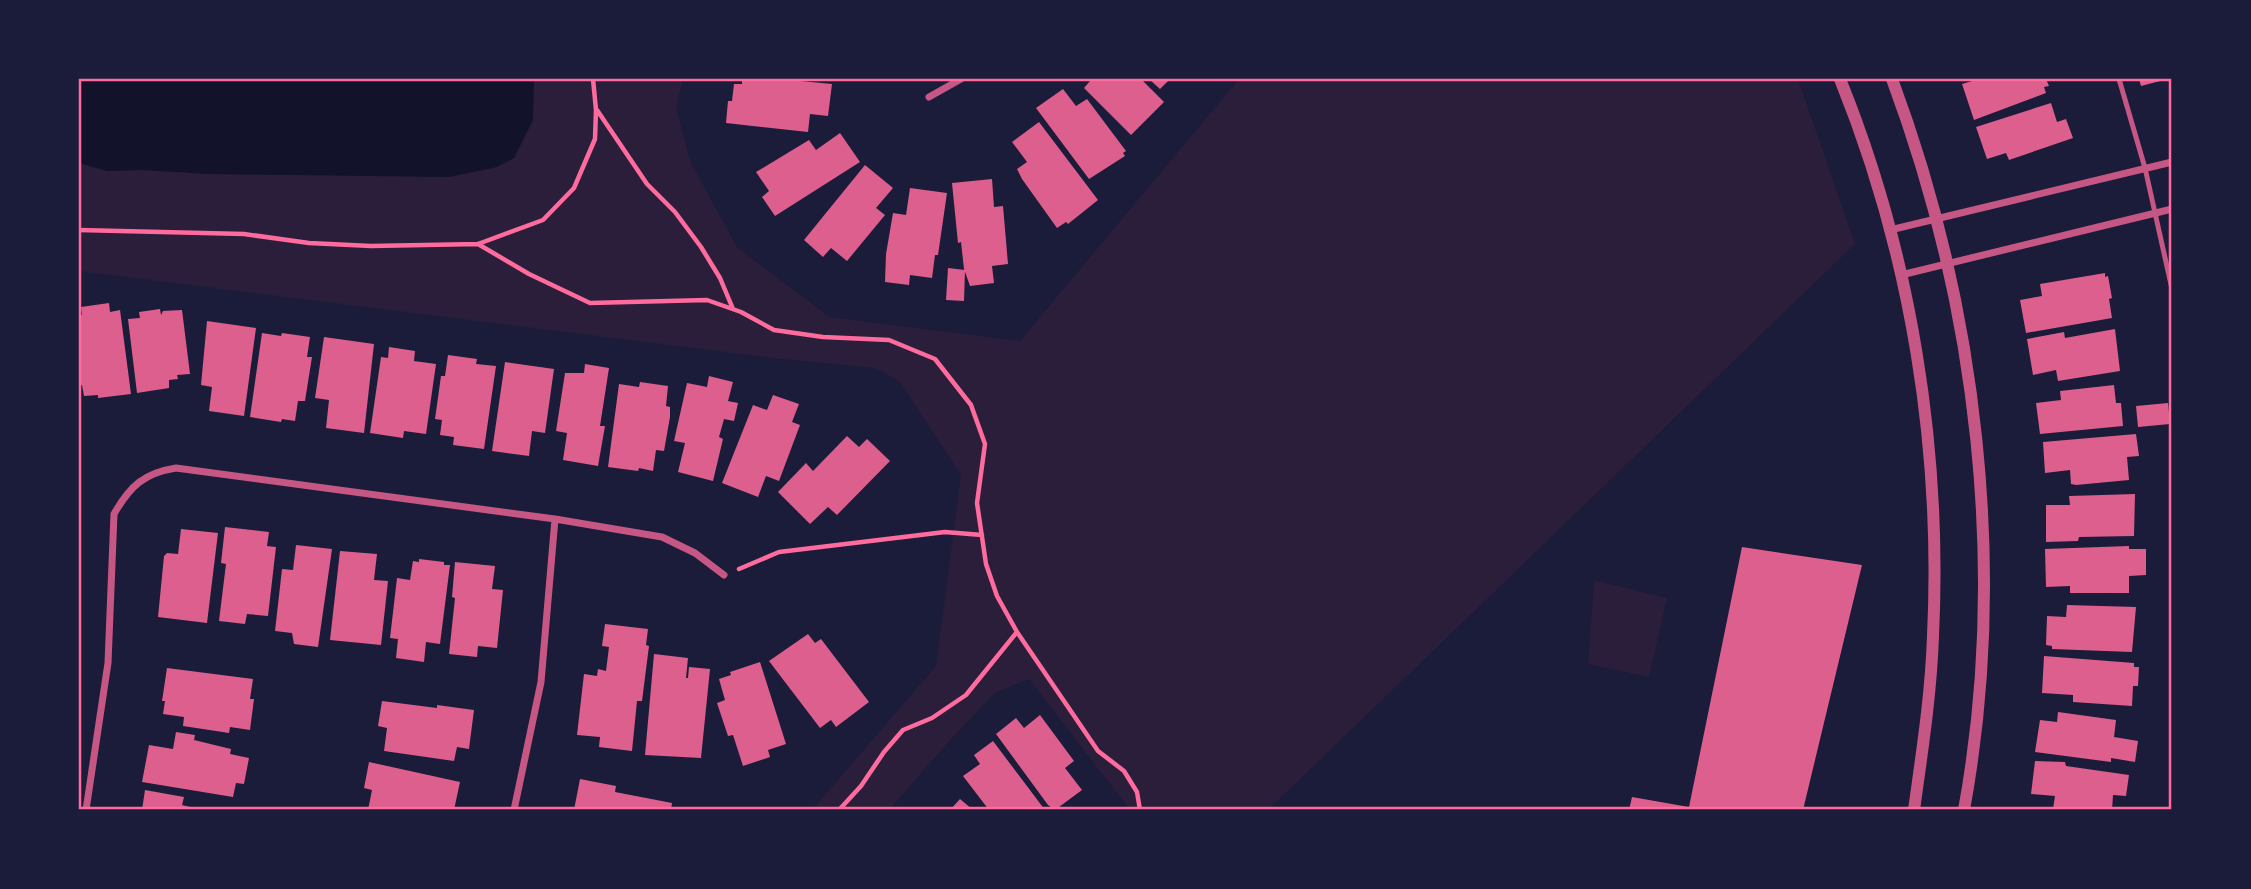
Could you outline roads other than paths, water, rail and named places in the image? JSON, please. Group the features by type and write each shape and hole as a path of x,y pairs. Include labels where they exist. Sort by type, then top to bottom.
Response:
{"street":[{"path":"929,97 961,79"},
{"path":"1840,79 1890,230 1901,275 1921,379 1931,466 1933,635 1929,701 1914,810"},
{"path":"1892,79 1906,115 1937,219 1962,331 1975,423 1982,515 1983,642 1976,723 1964,810"},
{"path":"1890,230 2172,162"},
{"path":"1901,275 2172,209"},
{"path":"86,810 108,663 114,514 138,482 156,471 176,468 555,519 662,537 695,553 724,575"},
{"path":"514,810 541,682 555,519"}],"lane":[{"path":"2119,79 2145,168 2172,289"}]}
